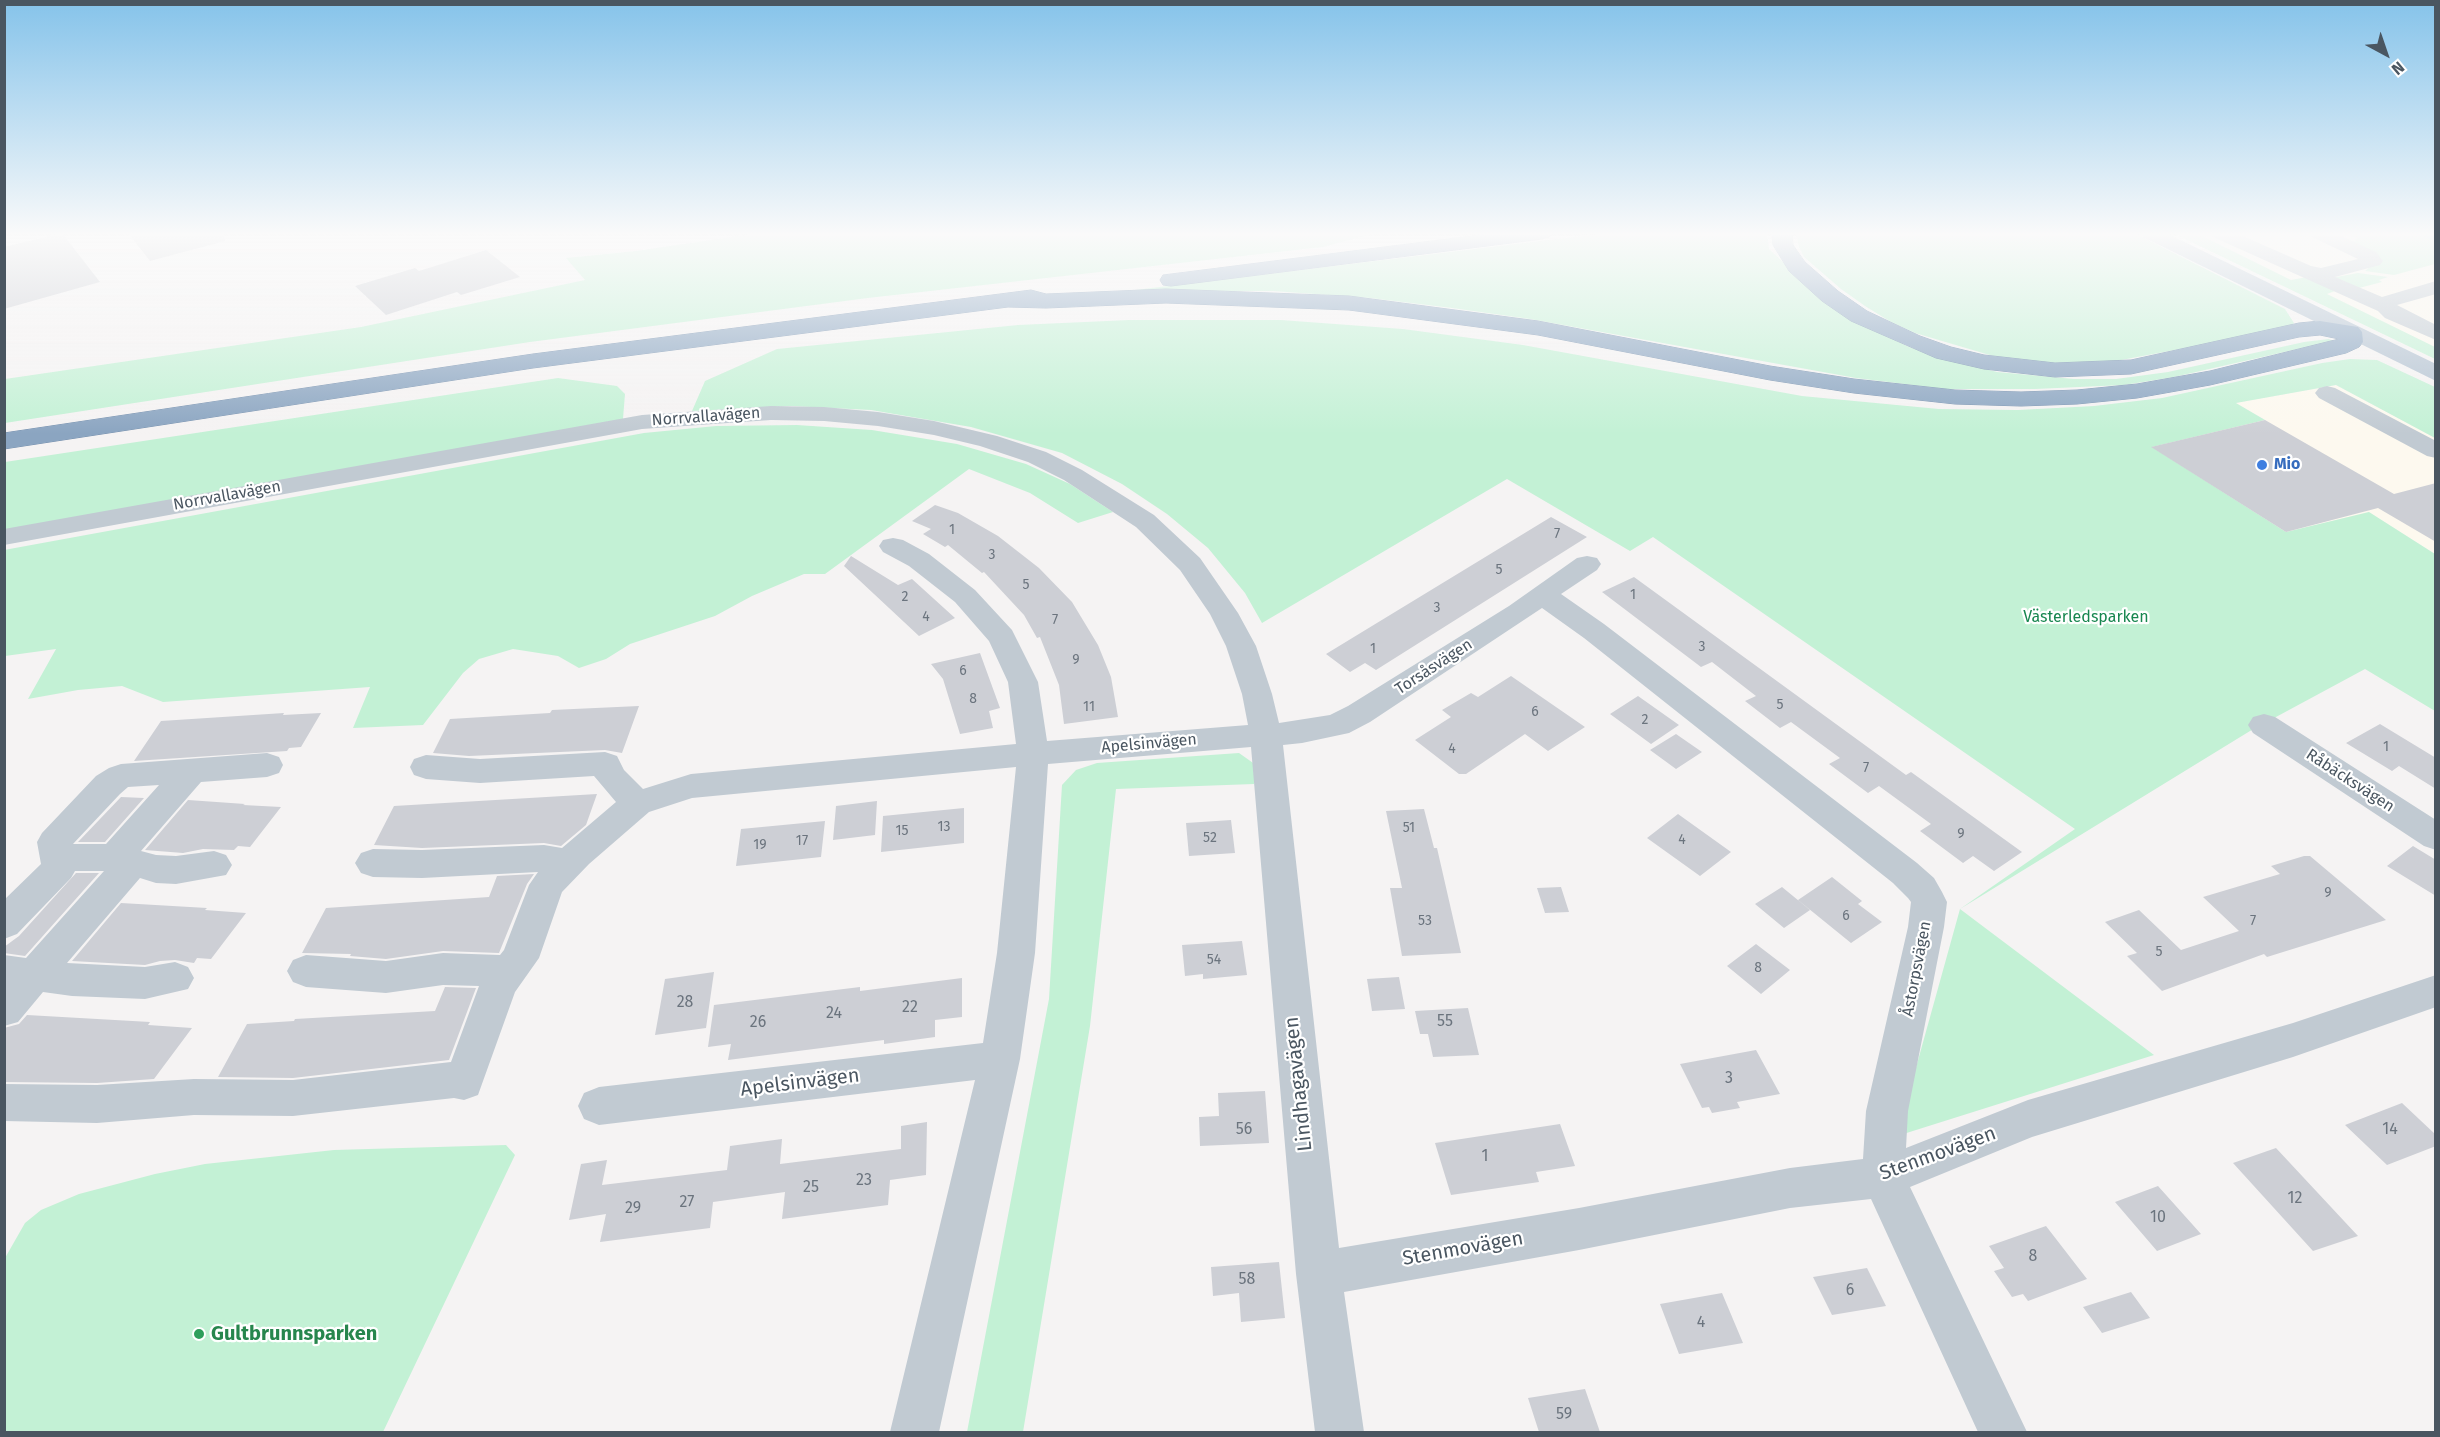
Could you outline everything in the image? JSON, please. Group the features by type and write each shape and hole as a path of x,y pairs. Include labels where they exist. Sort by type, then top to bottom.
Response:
{"highway":[{"path":"4,429 649,333 917,300"},
{"path":"4,441 544,359 1008,300"},
{"path":"1010,300 1074,300"},
{"path":"1259,300 1349,303 1437,313 1538,328 1761,371 1854,386 1955,397 2021,399 2077,397 2138,391 2210,378 2338,348 2350,342 2350,332 2320,328 2299,330 2131,367 2055,370 1984,362 1944,352 1912,341 1859,316 1836,300"}],"main road":[{"path":"2285,300 2436,374"}],"street":[{"path":"2372,300 2436,334"},
{"path":"2386,306 2390,300"},
{"path":"2328,393 2436,451"},
{"name":"Norrvallavägen","path":"4,537 642,422 771,413 824,414 878,419 934,428 988,441 1036,457 1090,486 1145,521 1190,564 1224,613 1241,645 1257,694 1266,734"},
{"path":"893,546 919,560 965,596 1002,637 1023,682 1033,754 1016,953 1000,1059 915,1432"},
{"name":"Torsåsvägen","path":"1266,734 1322,729 1338,725 1359,714 1519,612 1587,564"},
{"name":"Åstorpsvägen","path":"1542,594 1594,631 1905,873 1921,888 1929,902 1926,927 1887,1111 1883,1177 2003,1432"},
{"name":"Råbäcksvägen","path":"2264,725 2436,837"},
{"name":"Apelsinvägen","path":"637,802 691,786 1266,734"},
{"name":"Lindhagavägen","path":"1266,734 1319,1274 1340,1432"},
{"path":"4,1102 97,1104 194,1097 293,1098 454,1080 464,1082 498,985 520,958 547,885 637,802 610,776 604,764 480,771 426,767"},
{"path":"4,924 59,868 54,842 108,785 121,776 267,765"},
{"path":"4,1010 21,972 124,860 192,770"},
{"path":"56,860 77,857 124,860 156,869 176,870 214,865"},
{"path":"373,863 422,864 544,858 569,863"},
{"path":"306,971 386,976 443,969 509,971"},
{"path":"21,972 72,980 145,983 175,978"},
{"name":"Stenmovägen","path":"1319,1274 1579,1229 1790,1188 1883,1177 2028,1119 2293,1040 2436,992"},
{"name":"Apelsinvägen","path":"599,1106 1000,1059"}],"shaded area":[{"path":"2312,300 2435,300 2435,359"},
{"path":"2336,385 2435,438 2435,554 2369,512 2286,532 2151,447 2264,419 2235,403"}],"green space":[{"path":"489,300 852,300 530,342 5,423 5,379 361,327"},
{"path":"1387,300 1825,300 1854,320 1907,346 1939,357 1997,372 2074,379 2116,379 2168,372 2304,342 2329,339 2333,341 2174,377 2124,385 2035,389 1945,389 1856,378 1530,319"},
{"path":"1857,300 2267,300 2285,309 2294,323 2287,329 2116,361 2051,363 1993,356 1915,333"},
{"path":"2312,300 2339,300 2435,347 2435,359"},
{"name":"Västerledsparken","path":"1129,320 1281,320 1403,329 1523,345 1802,396 1939,409 2018,410 2094,406 2162,398 2322,363 2350,359 2377,360 2435,387 2435,438 2336,385 2236,403 2265,420 2152,447 2286,532 2369,512 2435,554 2435,711 2365,669 2250,731 1960,909 2075,829 1653,537 1630,551 1507,479 1262,623 1245,593 1208,548 1167,514 1122,484 1062,453 971,427 871,410 791,406 692,411 705,381 777,349 1018,325"},
{"path":"558,378 617,386 625,394 623,419 5,533 5,462"},
{"path":"797,425 872,430 957,444 1026,464 1070,484 1113,512 1078,523 1030,493 969,469 825,574 804,574 752,596 715,616 630,644 606,659 579,668 558,656 513,649 479,659 463,673 423,725 353,728 370,687 163,702 122,686 78,690 28,699 56,649 5,656 4,550 644,433 716,426"},
{"path":"1239,753 1256,765 1254,784 1116,789 1090,1026 1023,1432 967,1432 1049,999 1062,785 1076,770 1097,763"},
{"path":"1960,909 2154,1055 1897,1136"},
{"path":"506,1145 515,1155 383,1432 5,1432 5,1258 25,1223 41,1210 79,1194 155,1174 205,1164 334,1150"}],"building":[{"path":"4,300 36,300 4,309"},
{"path":"370,300 432,300 386,315"},
{"name":"Mio","path":"2265,420 2394,494 2436,483 2436,542 2378,508 2286,532 2151,447"},
{"path":"935,505 958,513 998,536 1039,568 1072,602 1098,645 1111,677 1118,717 1064,724 1059,685 1040,637 1037,638 1024,615 984,572 982,573 948,545 945,547 923,534 931,529 912,521"},
{"path":"1551,517 1587,537 1376,670 1365,663 1350,672 1326,654"},
{"path":"851,556 898,585 912,579 955,618 919,636 844,566"},
{"path":"1634,577 1906,775 1911,772 2022,852 1994,871 1973,856 1963,863 1920,831 1931,824 1879,786 1868,793 1829,764 1840,758 1791,722 1780,728 1745,701 1756,696 1712,662 1701,667 1602,592"},
{"path":"980,653 1000,708 989,711 993,728 960,734 943,679 931,664"},
{"path":"1511,676 1585,727 1548,751 1525,734 1466,774 1459,774 1415,740 1451,717 1442,710 1471,693 1478,697"},
{"path":"1638,696 1679,725 1651,744 1610,714"},
{"path":"639,706 622,753 605,750 469,756 433,753 450,719 550,713 552,710"},
{"path":"284,713 283,715 321,713 301,747 289,748 287,751 134,761 161,721"},
{"path":"2380,724 2436,758 2436,789 2399,766 2392,771 2346,743"},
{"path":"1676,734 1702,752 1676,769 1650,750"},
{"path":"597,794 586,825 561,846 544,843 422,848 374,845 394,806"},
{"path":"121,797 144,798 105,842 78,842"},
{"path":"188,800 281,807 250,847 238,846 234,850 203,849 183,853 145,850"},
{"path":"877,801 875,835 833,840 836,806"},
{"path":"964,808 964,843 881,852 883,816"},
{"path":"1424,809 1434,848 1437,848 1461,953 1402,956 1390,888 1402,888 1386,811"},
{"path":"1678,814 1731,852 1700,876 1647,838"},
{"path":"1231,820 1235,853 1189,856 1186,823"},
{"path":"825,821 821,857 736,866 741,829"},
{"path":"2413,846 2436,860 2436,896 2387,866"},
{"path":"2310,856 2386,920 2267,957 2264,954 2162,991 2127,956 2137,953 2105,922 2139,910 2181,950 2239,931 2203,897 2280,874 2271,866"},
{"path":"76,873 99,873 25,956 4,953 4,947 19,936"},
{"path":"534,874 527,884 499,953 443,951 386,959 350,956 351,954 302,953 326,908 489,897 497,876"},
{"path":"1832,877 1862,901 1858,904 1882,922 1851,943 1798,900"},
{"path":"1561,887 1569,912 1545,913 1537,888"},
{"path":"1782,887 1810,910 1784,928 1755,904"},
{"path":"121,903 207,908 205,910 246,913 211,959 197,958 194,963 175,960 160,961 145,965 72,961"},
{"path":"1242,941 1247,975 1203,979 1203,974 1185,976 1182,945"},
{"path":"1756,944 1790,970 1761,994 1727,966"},
{"path":"714,972 706,1028 655,1035 665,979"},
{"path":"1399,977 1405,1009 1372,1011 1367,979"},
{"path":"962,978 962,1017 935,1020 935,1037 884,1044 884,1040 728,1060 731,1044 708,1047 714,1005 860,987 860,991"},
{"path":"445,987 476,988 449,1060 293,1078 218,1077 247,1024 435,1011"},
{"path":"1468,1008 1479,1055 1433,1057 1428,1034 1420,1034 1415,1011"},
{"path":"27,1015 150,1022 148,1025 192,1028 154,1079 97,1083 4,1082 4,1028 19,1024"},
{"path":"1756,1050 1780,1094 1737,1102 1740,1108 1712,1113 1709,1107 1702,1108 1680,1064"},
{"path":"1265,1091 1269,1143 1200,1146 1199,1117 1219,1116 1218,1093"},
{"path":"2402,1103 2436,1135 2436,1146 2387,1165 2345,1125"},
{"path":"927,1122 926,1175 890,1180 888,1205 782,1219 785,1192 713,1202 710,1228 600,1242 606,1214 569,1220 581,1164 607,1160 602,1185 727,1170 730,1146 782,1139 780,1164 901,1149 901,1126"},
{"path":"1560,1124 1575,1166 1536,1172 1539,1182 1451,1195 1435,1143"},
{"path":"2276,1148 2358,1236 2313,1251 2233,1163"},
{"path":"2158,1186 2201,1234 2157,1251 2115,1202"},
{"path":"2046,1226 2087,1279 2028,1301 2023,1294 2012,1297 1994,1271 2004,1268 1989,1246"},
{"path":"1279,1262 1285,1318 1241,1322 1239,1293 1213,1296 1211,1267"},
{"path":"1867,1268 1886,1306 1832,1315 1813,1277"},
{"path":"2131,1292 2150,1318 2102,1333 2083,1307"},
{"path":"1722,1293 1743,1343 1679,1354 1660,1304"},
{"path":"1585,1389 1600,1432 1539,1432 1528,1398"}],"place":[{"name":"Mio","path":"2262,465"},
{"name":"Gultbrunnsparken","path":"199,1334"}]}
